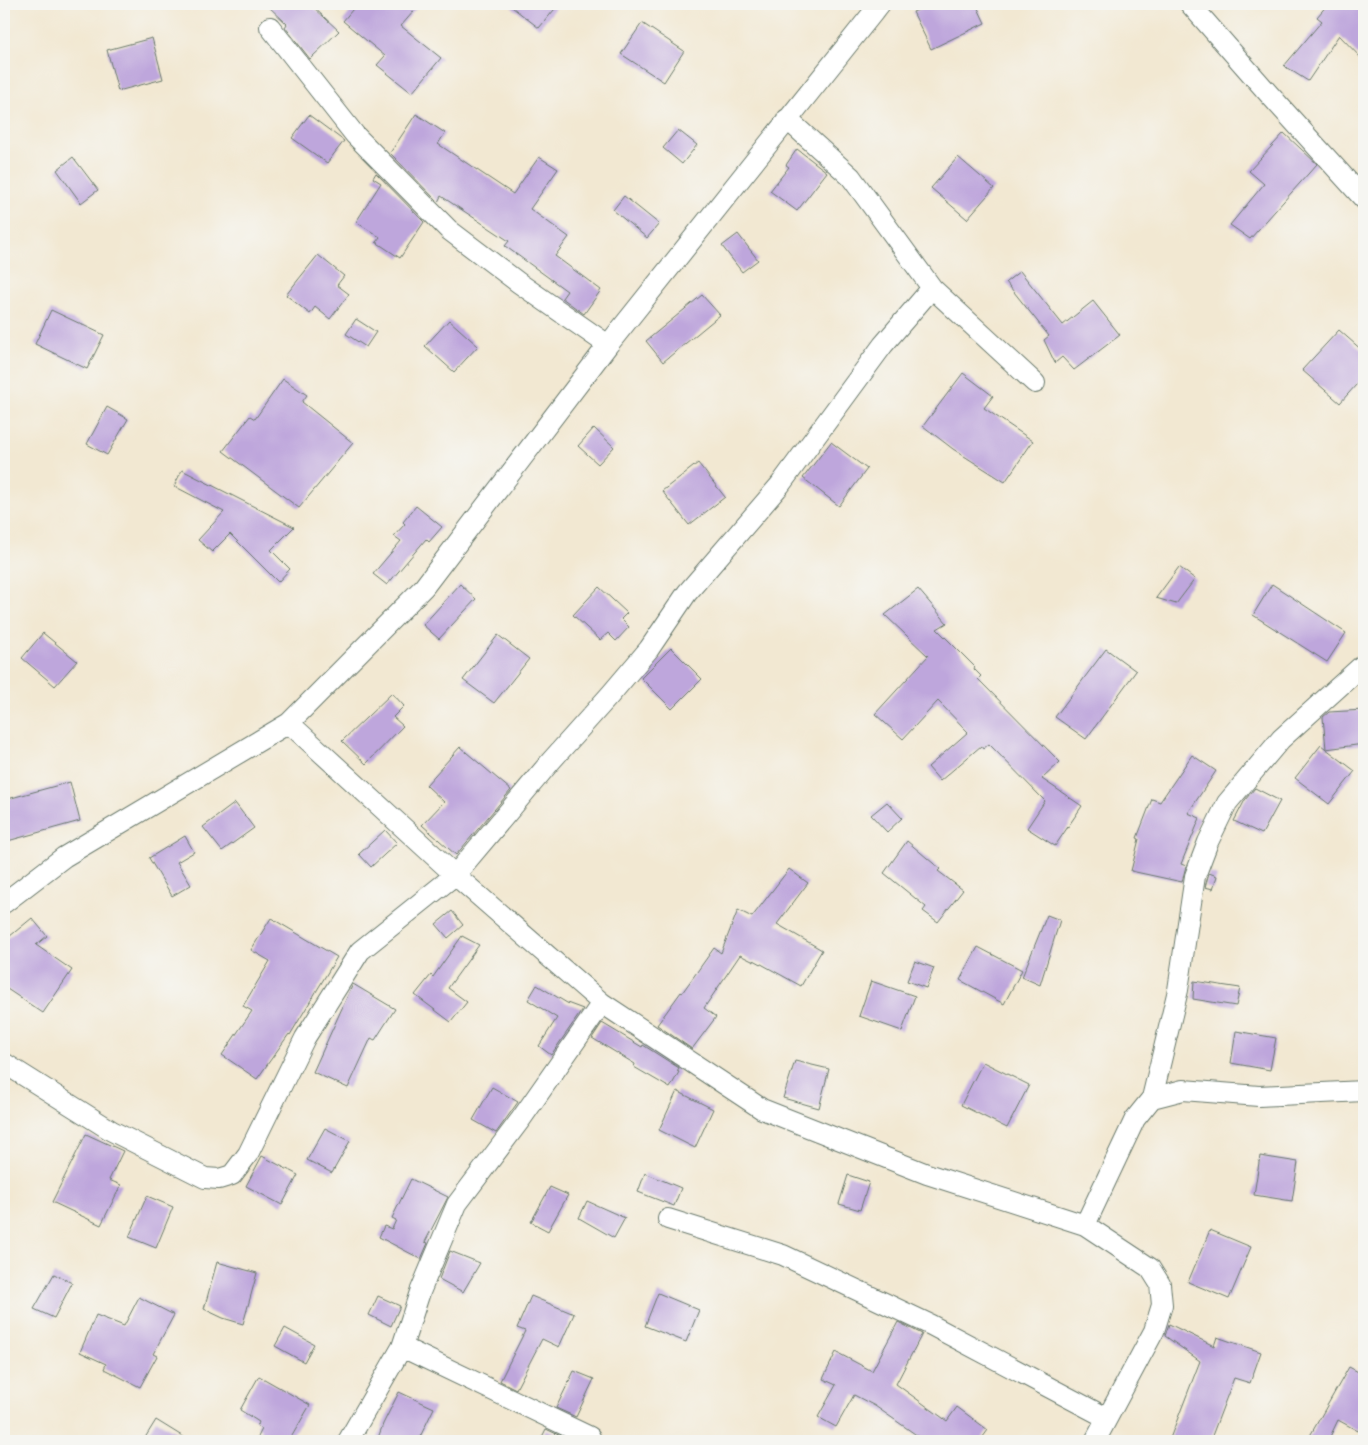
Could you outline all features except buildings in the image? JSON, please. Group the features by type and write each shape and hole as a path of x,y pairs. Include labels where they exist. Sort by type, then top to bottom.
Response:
{"street":[{"path":"4,903 64,857 288,722 424,587 608,345 880,4"},
{"path":"1190,4 1364,199"},
{"path":"270,27 355,135 449,230 519,283 608,345"},
{"path":"787,119 851,177 932,288 1035,383"},
{"path":"4,1063 112,1131 205,1178 219,1179 232,1175 248,1154 305,1038 360,951 455,875 550,761 610,695 648,649 687,593 780,485 883,345 932,288"},
{"path":"1085,1225 1135,1119 1152,1098 1178,990 1196,876 1208,842 1227,804 1281,738 1364,664"},
{"path":"288,722 455,875 602,1002 762,1109 927,1174 1085,1225 1150,1268 1160,1284 1162,1305 1154,1331 1095,1441"},
{"path":"348,1441 402,1347 420,1292 457,1204 521,1119 602,1002"},
{"path":"1152,1098 1183,1090 1259,1096 1364,1091"},
{"path":"668,1219 783,1255 931,1325 1107,1418"},
{"path":"402,1347 590,1437"}]}
